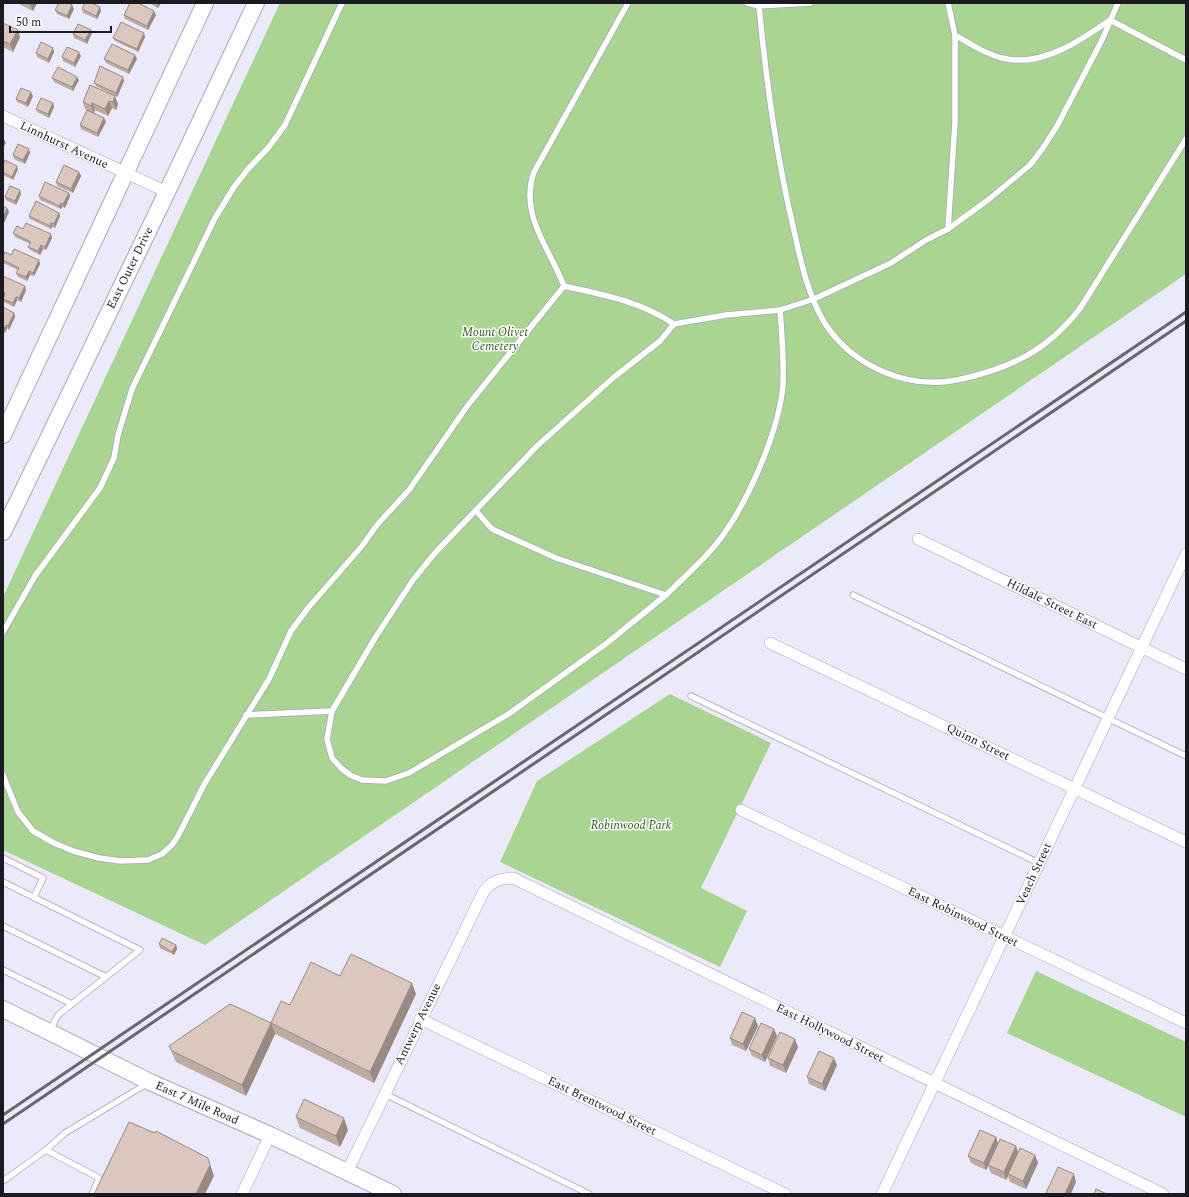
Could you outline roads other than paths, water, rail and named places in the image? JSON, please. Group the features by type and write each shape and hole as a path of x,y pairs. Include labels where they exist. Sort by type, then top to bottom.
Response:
{"main road":[{"path":"3,435 205,3"},
{"name":"East Outer Drive","path":"3,532 167,192 256,3"},
{"name":"East 7 Mile Road","path":"3,1009 150,1082 270,1135 393,1194"}],"street":[{"name":"Linnhurst Avenue","path":"3,116 167,192"},
{"name":"Hildale Street East","path":"918,539 1186,669"},
{"name":"Veach Street","path":"882,1194 1108,718 1180,572 1186,554"},
{"name":"Quinn Street","path":"770,643 1186,842"},
{"name":"East Robinwood Street","path":"741,810 1186,1023"},
{"name":"East Hollywood Street","path":"496,881 513,878 1163,1194"},
{"name":"Antwerp Avenue","path":"347,1172 420,1019 483,893 491,883 496,881"},
{"name":"East Brentwood Street","path":"420,1019 784,1194"},
{"path":"242,1194 270,1135"}],"lane":[{"path":"3,632 35,576 100,488 114,458 120,427 132,389 212,224 234,187 248,169 268,148 285,124 342,3"},
{"path":"564,286 532,216 529,196 530,185 534,172 628,3"},
{"path":"747,3 759,6 810,3"},
{"path":"948,3 955,35 955,122 948,229"},
{"path":"780,310 783,349 783,386 775,426 758,470 740,508 717,543 666,595 606,643 510,713 399,777 386,781 362,780 350,775 340,768 332,758 327,739 332,711 375,638 413,580 435,553 537,446 613,378 660,341 674,324 726,315 780,310 814,299 891,262 926,240 948,229 1011,181 1030,165 1057,126 1102,40 1118,3"},
{"path":"759,6 770,109 784,191 800,257 814,299 824,322 840,341 875,368 896,378 933,383 975,376 1012,364 1052,340 1072,320 1186,139"},
{"path":"955,35 980,50 1002,58 1026,60 1040,57 1073,43 1110,20"},
{"path":"1110,20 1186,60"},
{"path":"564,286 635,303 659,314 674,324"},
{"path":"3,775 18,812 33,831 47,839 73,851 99,858 121,861 148,860 162,854 172,845 205,783 269,679 291,631 308,608 362,546 377,525 409,490 468,405 564,286"},
{"path":"476,511 492,528 556,558 666,595"},
{"path":"853,595 1186,756"},
{"path":"691,696 1039,863"},
{"path":"246,715 332,711"},
{"path":"3,858 43,878 34,898"},
{"path":"3,882 140,950 58,1016 49,1032"},
{"path":"3,926 106,977"},
{"path":"3,970 72,1004"},
{"path":"3,1181 46,1150 65,1133 150,1082"},
{"path":"384,1094 589,1194"},
{"path":"46,1150 99,1178 92,1194"}],"railway":[{"path":"3,1115 1186,312"},
{"path":"3,1124 1186,321"}],"park label":[{"name":"Mount Olivet Cemetery","path":"495,339"},
{"name":"Robinwood Park","path":"631,825"}]}
